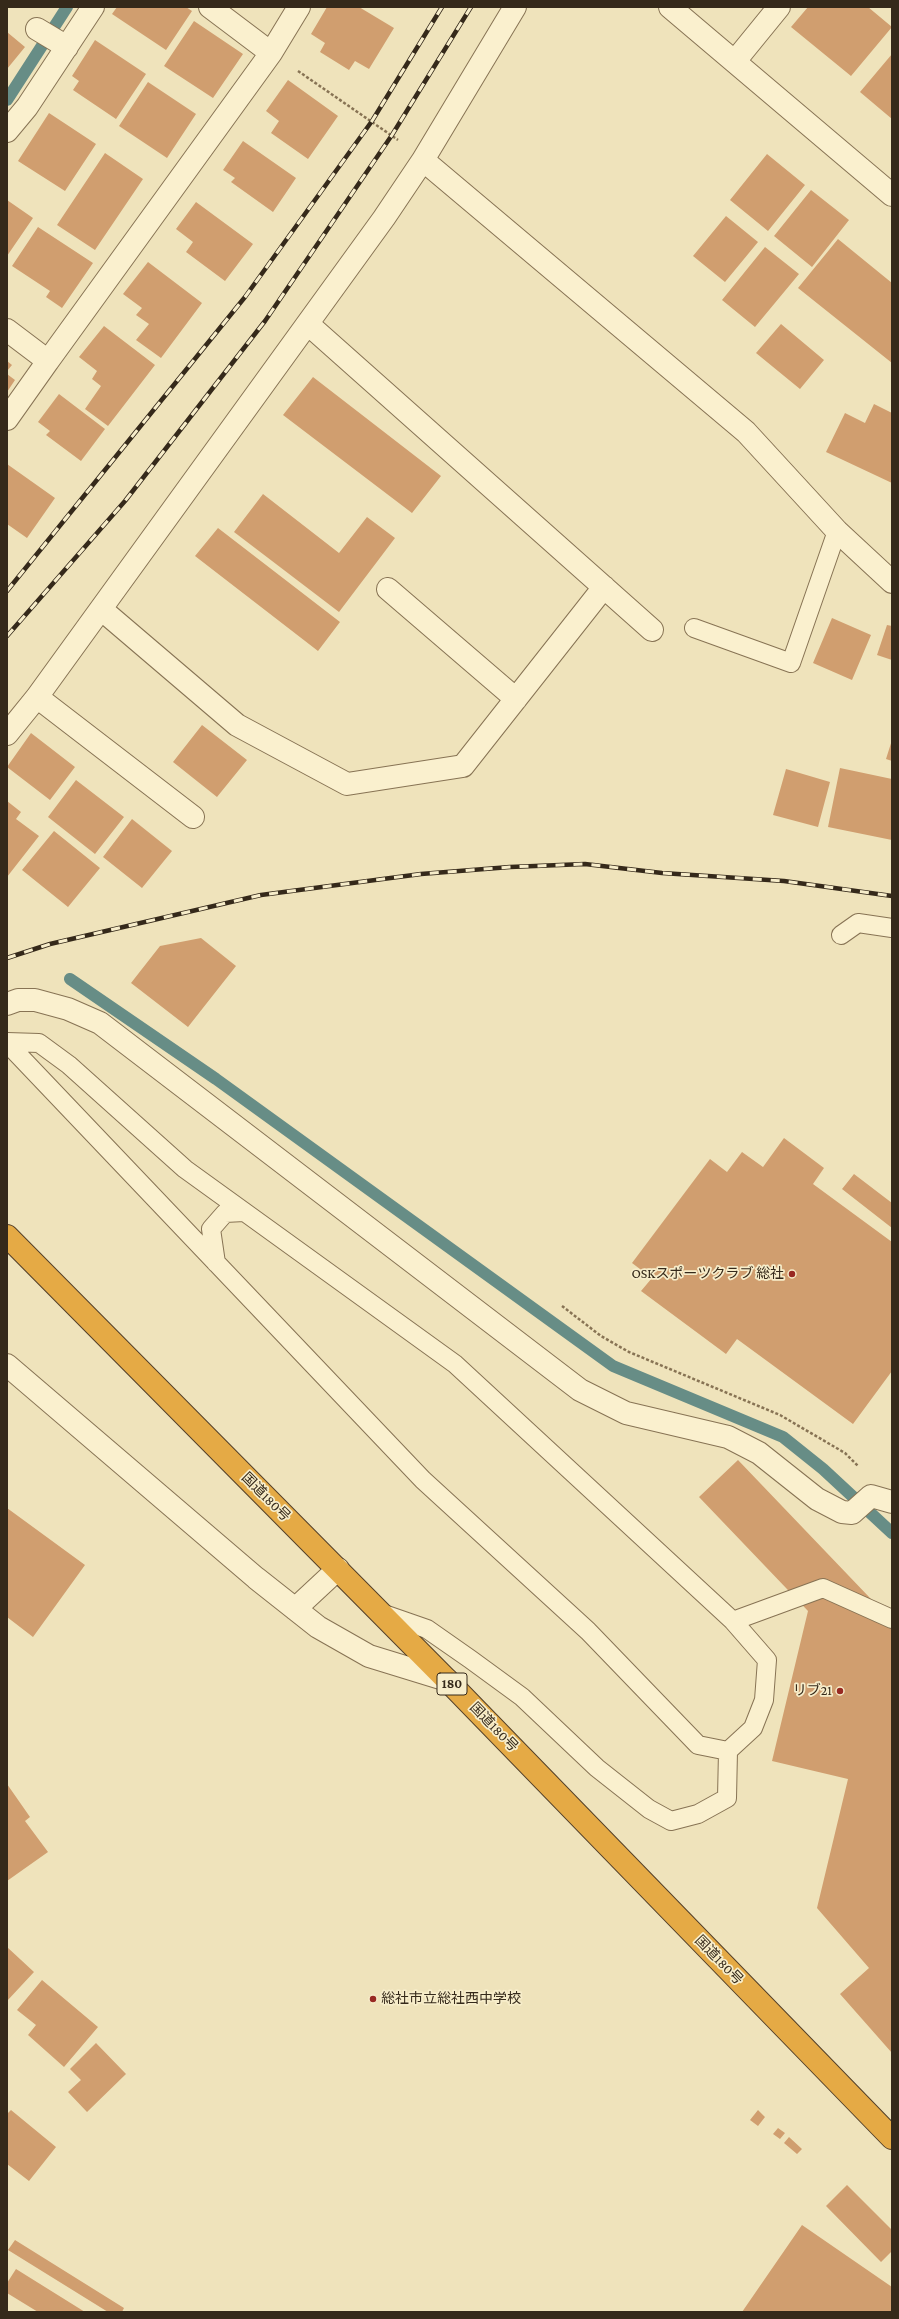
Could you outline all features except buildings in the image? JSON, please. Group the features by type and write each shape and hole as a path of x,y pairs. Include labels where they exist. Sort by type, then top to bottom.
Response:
{"highway":[{"name":"国道180号","path":"7,1236 447,1680 892,2138"}],"street":[{"path":"7,131 27,107 93,7"},
{"path":"210,7 271,53"},
{"path":"7,419 271,53 299,7"},
{"path":"7,734 37,697 384,218 423,160 515,7"},
{"path":"670,7 892,194"},
{"path":"735,61 779,7"},
{"path":"37,29 67,47"},
{"path":"423,160 746,432 837,531 892,582"},
{"path":"308,324 652,630"},
{"path":"7,330 48,361"},
{"path":"101,609 237,725 347,784 463,766 604,587"},
{"path":"388,589 516,698"},
{"path":"37,697 193,817"},
{"path":"7,1004 18,1000 35,1000 68,1009 100,1023 580,1390 626,1413 728,1437 760,1453 817,1499 842,1512 852,1513 882,1498"},
{"path":"7,1365 318,1627 370,1656 447,1680"},
{"path":"295,1609 338,1569"}],"lane":[{"path":"694,628 791,664 837,531"},
{"path":"841,935 858,923 892,928"},
{"path":"7,1042 39,1044 69,1065 185,1169 455,1364 734,1621 767,1660 764,1700 753,1728 728,1751 727,1798 698,1814 671,1821 649,1809 603,1772 522,1697 470,1659 427,1629 380,1613"},
{"path":"7,1042 423,1480 588,1632 698,1745 728,1751"},
{"path":"216,1263 211,1228 225,1212 244,1212"},
{"path":"734,1621 823,1588 892,1619"}],"path":[{"path":"271,53 392,135 423,160"},
{"path":"562,1306 601,1336 628,1352 762,1406 812,1433 845,1453 882,1498"}],"waterway":[{"path":"7,100 67,7"},
{"path":"70,979 216,1079 613,1366 783,1437 823,1469 892,1533"}],"railway":[{"path":"7,591 245,297 372,121 442,7"},
{"path":"7,636 125,501 265,321 392,135 471,7"},
{"path":"7,958 50,944 261,895 421,874 510,867 585,864 662,873 784,881 892,896"}],"place":[{"name":"OSKスポーツクラブ 総社","path":"792,1274"},
{"name":"リブ21","path":"840,1691"},
{"name":"総社市立総社西中学校","path":"373,1999"}]}
